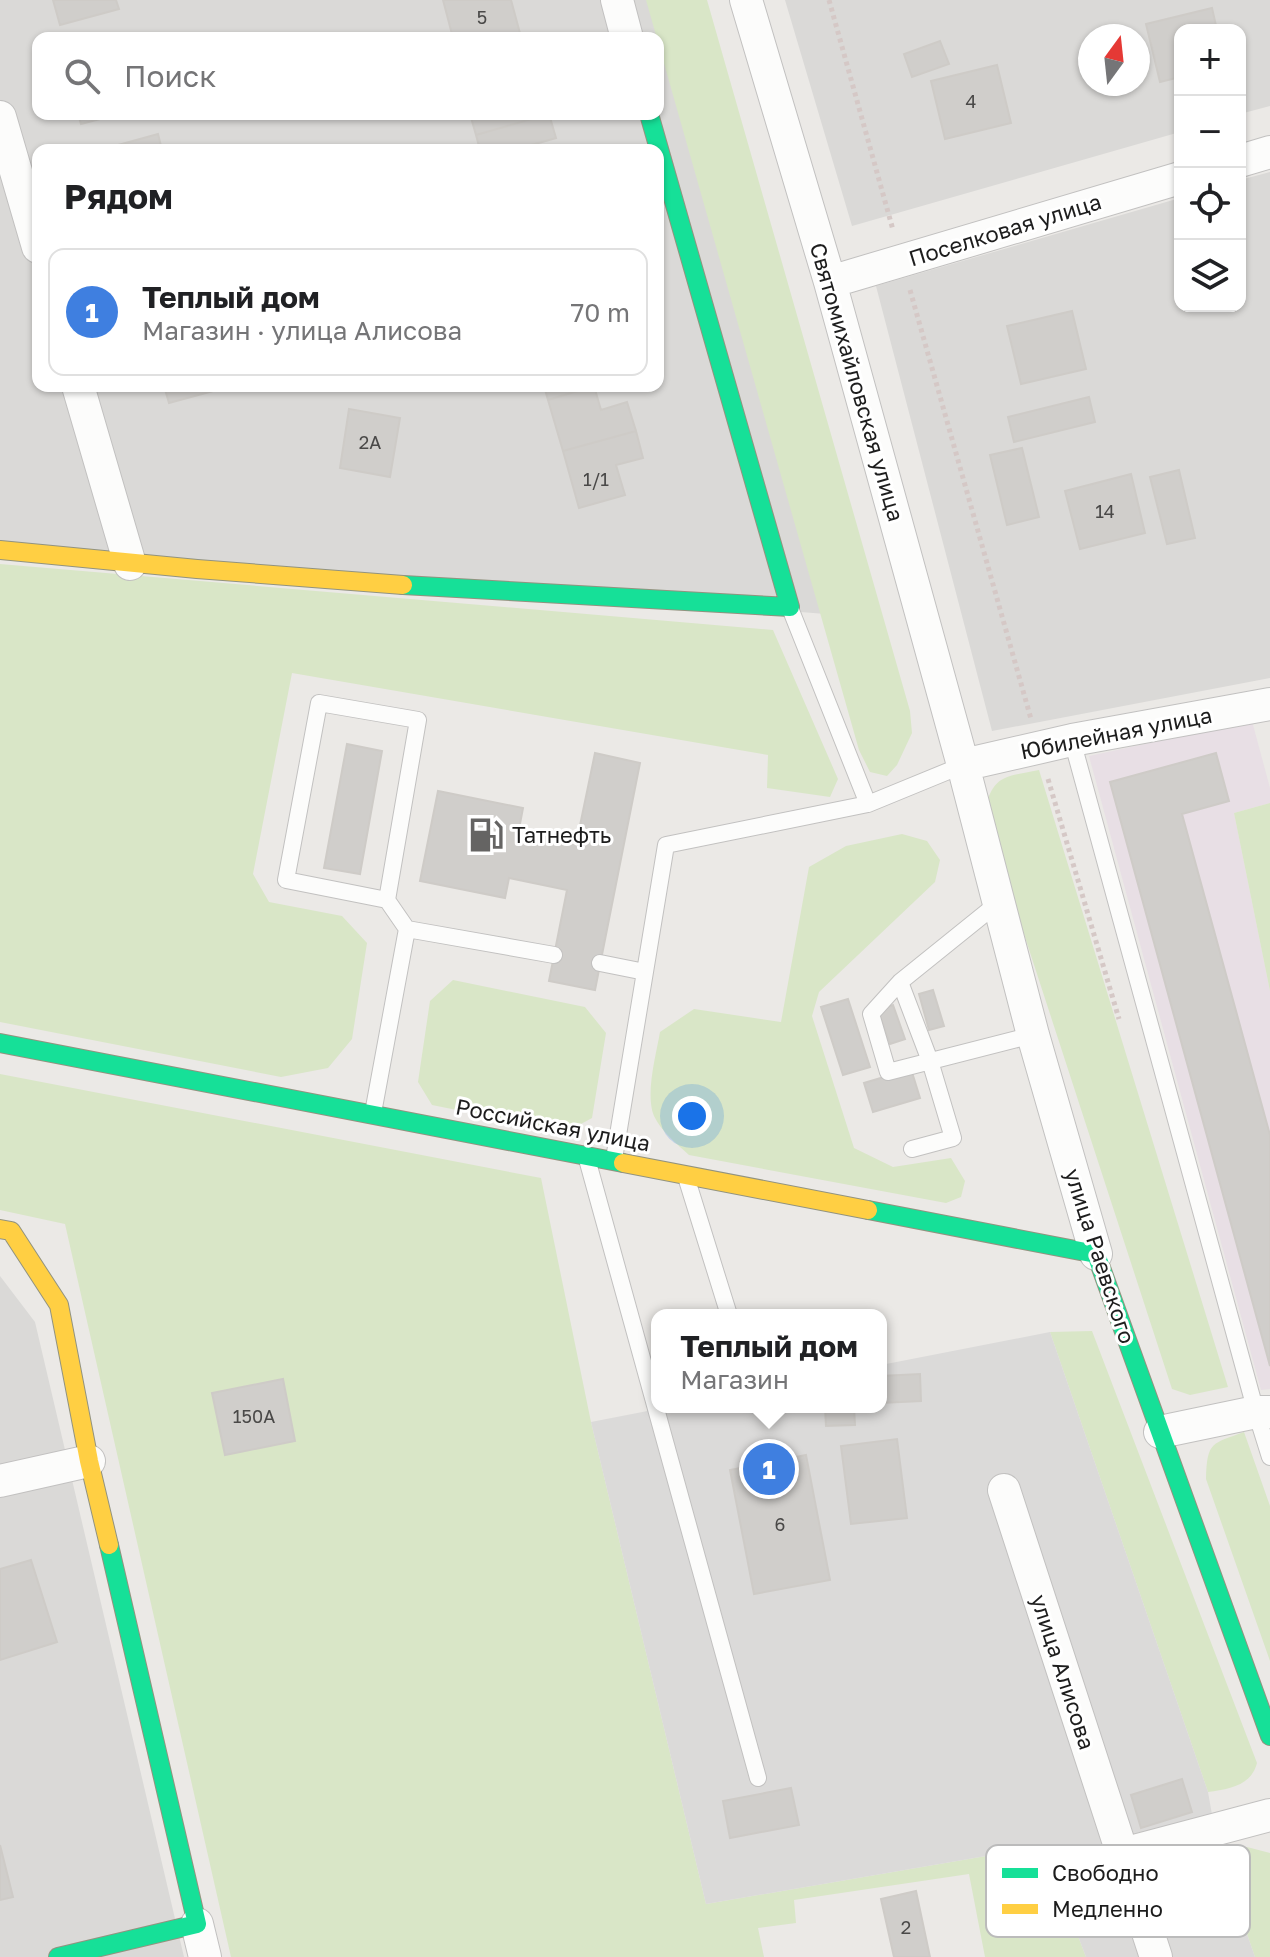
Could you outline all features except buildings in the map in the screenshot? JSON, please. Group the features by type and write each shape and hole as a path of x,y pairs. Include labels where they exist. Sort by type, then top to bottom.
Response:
{"street":[{"path":"617,0 625,32"},
{"name":"Святомихайловская улица","path":"746,0 830,282 963,765"},
{"path":"0,117 32,226"},
{"path":"651,120 658,144"},
{"path":"1246,159 1270,152"},
{"path":"0,550 130,564 568,596 790,607 664,166"},
{"name":"Поселковая улица","path":"830,282 1174,180"},
{"path":"80,392 130,564"},
{"name":"Юбилейная улица","path":"963,765 1072,740 1270,704"},
{"name":"улица Раевского","path":"963,765 1033,1035 1096,1254 1270,1736"},
{"name":"Российская улица","path":"0,1043 1096,1254"},
{"path":"0,1229 11,1231 59,1305 89,1461 205,1957"},
{"path":"1160,1432 1263,1412"},
{"path":"0,1481 89,1461"},
{"name":"улица Алисова","path":"1004,1490 1120,1845"},
{"path":"1157,1845 1270,1815"},
{"path":"58,1957 197,1924"},
{"name":"улица Алисова","path":"1150,1937 1156,1957"}],"lane":[{"path":"790,607 868,804"},
{"path":"373,1114 407,929 387,900 286,880 319,703 418,720 387,900"},
{"path":"1072,740 1263,1412 1270,1457"},
{"path":"614,1161 666,845 868,804 963,765"},
{"path":"998,903 900,982 871,1014 888,1072 1033,1035"},
{"path":"407,929 554,955"},
{"path":"600,963 645,972"},
{"path":"900,982 930,1061 953,1138 912,1149"},
{"path":"586,1156 651,1391"},
{"path":"686,1175 727,1309"},
{"path":"657,1413 758,1778"}],"path":[{"path":"829,0 1039,747 1120,1021"}],"shaded area":[{"path":"0,0 650,0 659,32 32,32 32,120 664,120 664,49 826,614 0,550"},
{"path":"785,0 1270,0 1270,106 1246,112 1246,24 1174,24 1174,134 852,226"},
{"path":"1270,172 1270,678 992,731 876,286 1174,200 1174,312 1246,312 1246,178"},
{"path":"1252,721 1270,788 1270,803 1234,813 1270,991 1270,1389 1261,1390 1089,756"},
{"path":"0,1276 35,1322 184,1957 0,1957"},
{"path":"1050,1332 1208,1792 1217,1845 986,1845 986,1856 706,1904 591,1422 651,1410 651,1413 887,1413 887,1364"},
{"path":"1078,1937 1248,1937 1255,1957 1086,1957"}],"green space":[{"path":"646,0 707,0 910,711 912,733 897,765 887,776 870,772 859,750 664,63 664,32 655,32"},
{"path":"0,564 773,630 838,779 830,797 767,788 768,755 292,673 253,874 269,902 342,916 367,943 352,1039 328,1068 281,1077 0,1022"},
{"path":"1039,770 1228,1387 1190,1395 1172,1389 984,811 992,790 1002,779"},
{"path":"1270,803 1270,991 1234,813"},
{"path":"902,834 927,841 940,860 935,882 819,992 812,1016 854,1148 893,1167 951,1158 965,1181 961,1197 946,1203 689,1155 654,1116 652,1075 660,1032 694,1009 781,1022 809,867 846,846"},
{"path":"453,980 585,1007 606,1033 592,1118 566,1132 432,1105 418,1082 430,1001"},
{"path":"0,1074 541,1178 591,1422 706,1904 986,1856 986,1937 1078,1937 1086,1957 985,1957 969,1874 794,1900 796,1923 758,1928 764,1957 231,1957 65,1224 0,1210"},
{"path":"1092,1331 1257,1763 1250,1777 1231,1788 1208,1792 1050,1332"},
{"path":"1244,1432 1270,1506 1270,1661 1206,1479 1208,1457 1213,1446"},
{"path":"1250,1848 1270,1853 1270,1957 1255,1957 1248,1937"}],"traffic: fast":[{"path":"651,120 658,144"},
{"path":"403,585 790,607 664,166"},
{"path":"0,1043 623,1163"},
{"path":"868,1210 1096,1254 1270,1736"},
{"path":"58,1957 197,1924 109,1545"}],"traffic: slow":[{"path":"0,550 403,585"},
{"path":"623,1163 868,1210"},
{"path":"0,1229 11,1231 59,1305 89,1461 109,1545"}],"place":[{"name":"Татнефть","path":"486,835"},
{"name":"Теплый дом","path":"769,1469"}]}
